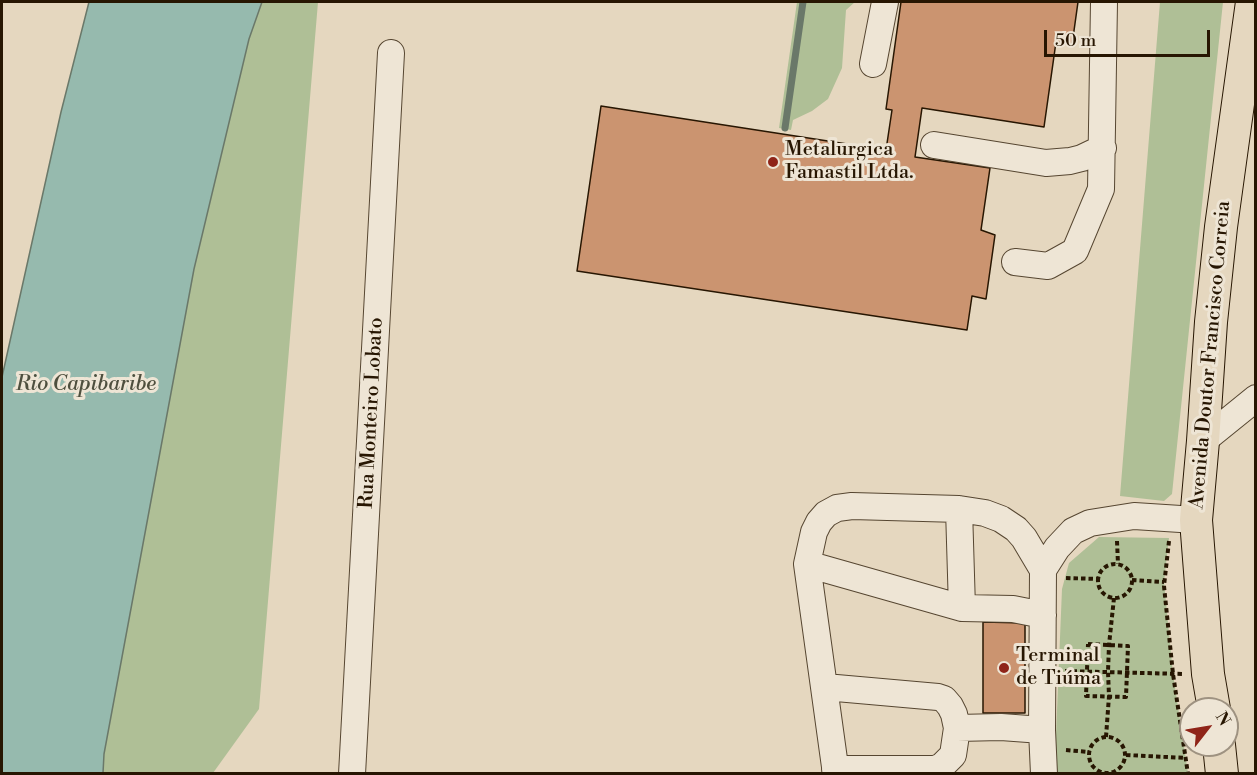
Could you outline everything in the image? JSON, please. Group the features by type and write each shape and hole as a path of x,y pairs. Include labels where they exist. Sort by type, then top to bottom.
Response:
{"main road":[{"name":"Avenida Doutor Francisco Correia","path":"1212,697 1208,674 1196,520 1210,322 1252,2"},
{"path":"1220,757 1222,774"}],"street":[{"path":"873,64 885,2"},
{"path":"1015,262 1048,267 1075,251 1101,189 1104,2"},
{"name":"Rua Monteiro Lobato","path":"352,774 391,52"},
{"path":"934,145 1046,163 1070,161 1102,148"},
{"path":"1203,441 1256,398"},
{"path":"825,687 927,695 944,699 954,714 957,728 953,755 942,766 935,769 835,771 807,564 814,532 819,522 826,514 837,508 852,506 959,509 986,513 1016,529 1060,575"},
{"path":"959,509 962,608"},
{"path":"1044,774 1049,739 1043,670 1043,615 1060,575 1057,548 1074,531 1090,523 1134,516 1196,520"},
{"path":"807,564 962,608 1013,609 1043,615"},
{"path":"957,728 1001,727 1049,739"}],"path":[{"path":"1110,537 1117,537 1118,564"},
{"path":"1169,538 1164,582 1173,674 1188,774"},
{"path":"1118,564 1127,570 1132,580 1129,591 1120,598 1114,598 1103,594 1098,579 1102,569 1118,564"},
{"path":"1060,575 1098,579"},
{"path":"1132,580 1164,582"},
{"path":"1106,737 1109,645 1114,598"},
{"path":"1088,644 1109,645 1128,646 1126,697 1086,696 1088,644"},
{"path":"1043,670 1208,674"},
{"path":"1106,737 1117,739 1125,749 1126,755 1122,766 1112,773 1100,772 1089,758 1089,752 1095,742 1106,737"},
{"path":"1049,739 1089,752"},
{"path":"1126,755 1186,758"}],"green space":[{"path":"262,2 318,2 259,709 213,773 103,774 104,754 194,269 249,39"},
{"path":"797,2 855,2 846,10 842,68 828,99 812,111 793,120 791,130 779,128"},
{"path":"1160,2 1223,2 1172,494 1164,501 1120,496"},
{"path":"1099,537 1169,538 1164,582 1179,714 1179,757 1186,757 1188,773 1057,774 1055,759 1062,589 1069,563"}],"water":[{"name":"Rio Capibaribe","path":"89,2 262,2 249,39 194,269 104,754 103,773 2,773 2,377 61,112"}],"building":[{"name":"Metalurgica Famastil Ltda.","path":"901,2 1078,2 1072,45 1056,42 1044,127 922,108 915,157 990,168 981,230 995,235 986,299 972,296 967,330 577,271 601,106 886,150 892,110 886,109"},
{"name":"Terminal de Tiúma","path":"983,622 1025,623 1025,713 983,713"}],"waterway":[{"path":"785,128 803,2"}],"place":[{"name":"Metalurgica Famastil Ltda.","path":"773,162"},
{"name":"Terminal de Tiúma","path":"1004,668"}]}
